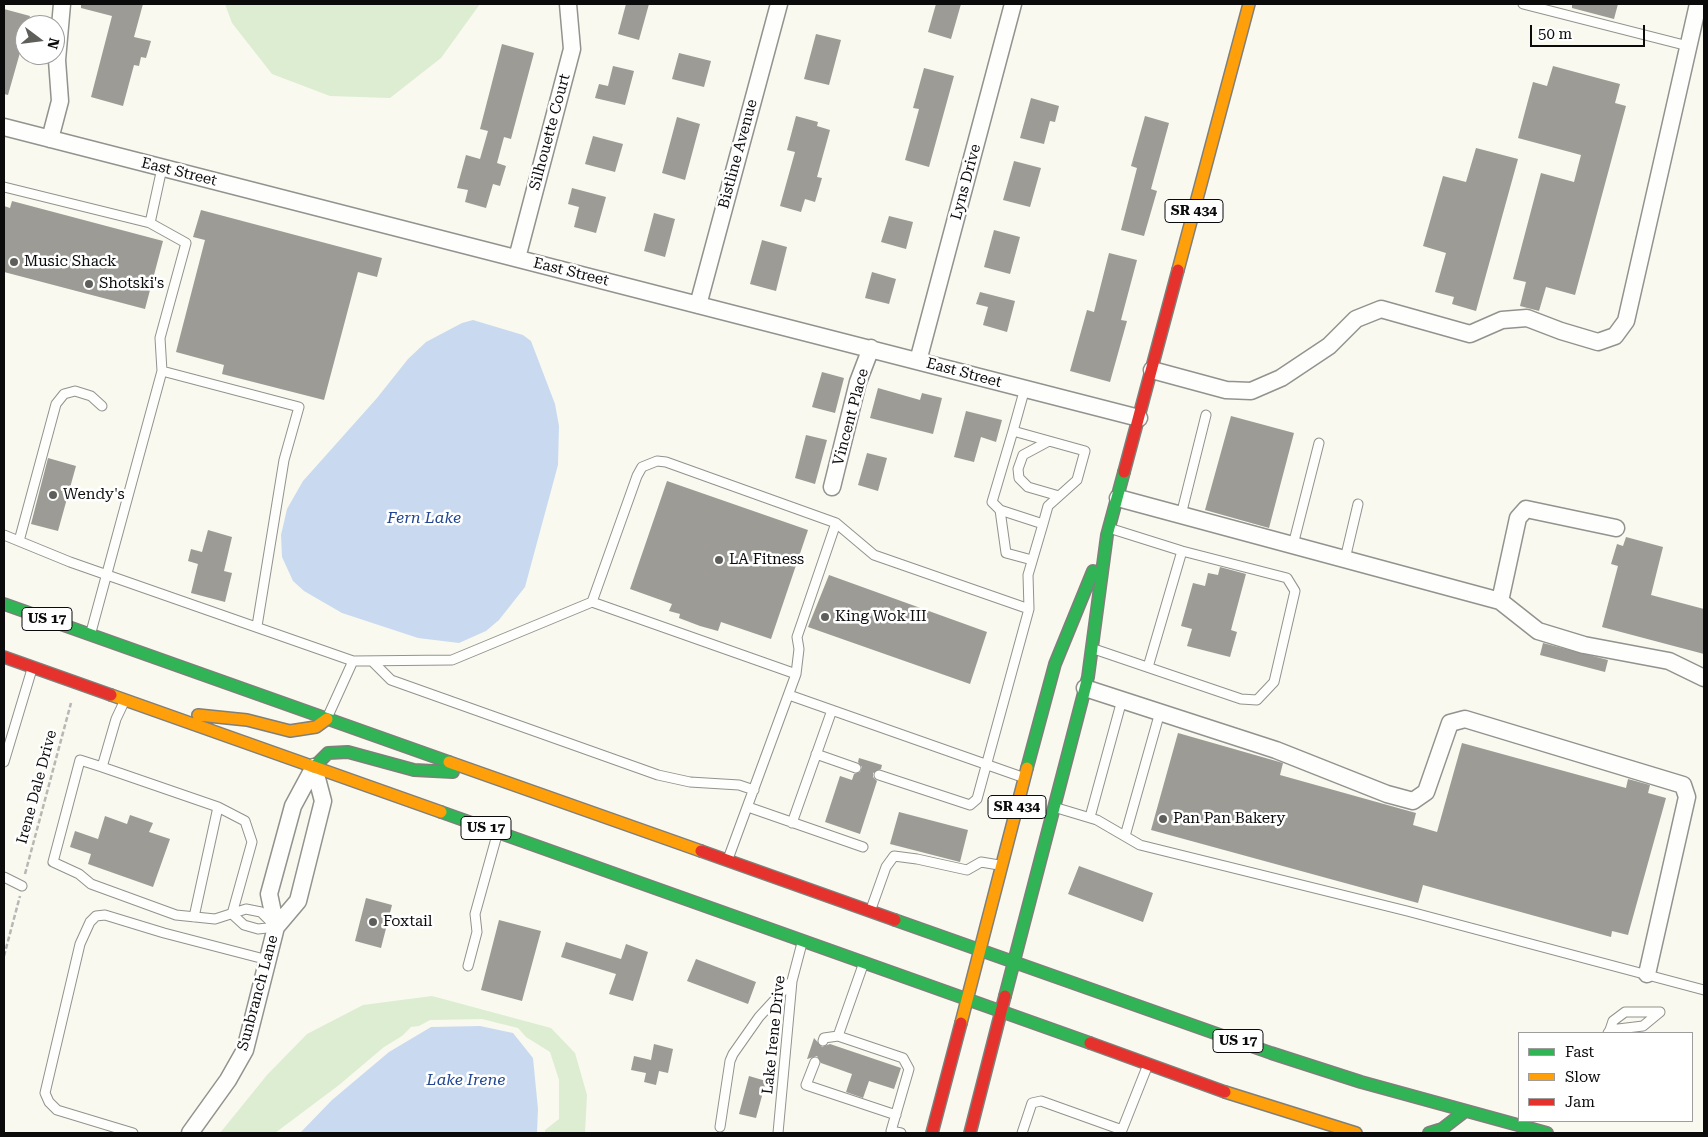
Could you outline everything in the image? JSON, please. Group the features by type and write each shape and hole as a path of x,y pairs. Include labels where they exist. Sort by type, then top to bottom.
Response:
{"main road":[{"name":"SR 434","path":"932,1133 1055,664 1108,532 1118,498 1249,4"},
{"name":"SR 434","path":"970,1133 1085,688 1108,532"},
{"name":"US 17","path":"4,604 1271,1053 1464,1112 1547,1133"},
{"name":"US 17","path":"4,657 968,998 1148,1065 1315,1124 1356,1133"},
{"path":"160,712 247,720 290,731 316,727 327,719"},
{"path":"314,767 328,753 348,752 414,770 482,774"},
{"path":"1429,1133 1442,1130 1464,1112"}],"street":[{"path":"50,139 60,101 57,60 62,4"},
{"name":"Silhouette Court","path":"517,258 572,49 568,4"},
{"name":"Bistline Avenue","path":"698,305 779,4"},
{"name":"Lyns Drive","path":"918,360 1013,4"},
{"path":"1152,370 1226,390 1251,391 1281,378 1329,346 1356,319 1381,309 1470,334 1502,320 1527,318 1598,342 1615,336 1626,322 1694,40 1698,4"},
{"name":"East Street","path":"4,127 1139,418"},
{"name":"Vincent Place","path":"832,487 858,382 871,348"},
{"path":"1118,498 1500,601 1538,630 1584,645 1669,661 1704,678"},
{"path":"1500,601 1518,518 1526,509 1616,528"},
{"path":"1085,688 1276,750 1387,794 1412,801 1426,792 1450,723 1465,719 1684,786 1686,797 1647,974"},
{"name":"Sunbranch Lane","path":"190,1133 228,1080 245,1050 276,927 269,894 293,806 314,767"},
{"name":"Sunbranch Lane","path":"276,927 298,901 323,801 314,767"}],"lane":[{"path":"1523,4 1694,40"},
{"path":"150,223 162,168"},
{"path":"4,187 150,223 186,243 160,338 162,371 90,635"},
{"path":"162,371 299,408 284,460 257,626"},
{"path":"1025,388 992,502 1000,510 1043,524"},
{"path":"19,541 56,404 64,394 75,391 91,396 102,406"},
{"path":"1181,515 1206,415"},
{"path":"879,775 970,805 977,799 1029,609 1028,575 1048,506 1077,480 1085,451 1013,431"},
{"path":"1049,441 1023,455 1018,469 1019,478 1028,487 1059,496"},
{"path":"1293,545 1319,443"},
{"path":"592,602 637,476 642,467 649,463 666,462 836,524 874,555 1029,609"},
{"path":"1345,558 1358,504"},
{"path":"1000,510 1006,553 1032,560"},
{"path":"728,861 796,674 799,649 797,637 836,524"},
{"path":"1092,648 1241,700 1257,700 1274,682 1295,591 1287,578 1108,532"},
{"path":"4,535 107,574 353,661 452,660 592,602 796,674"},
{"path":"1148,667 1182,550"},
{"path":"327,719 353,661"},
{"path":"372,661 392,680 658,775 690,782 739,785 754,790"},
{"path":"4,762 32,667"},
{"path":"789,695 1024,778"},
{"path":"102,767 116,719 125,699"},
{"path":"1090,817 1122,700"},
{"path":"792,822 832,710"},
{"path":"1125,836 1160,712"},
{"path":"816,754 856,768"},
{"path":"232,914 252,842 245,821 218,807 80,760 53,862 79,874 91,884 176,915 215,919 232,914 246,909 261,912 276,927"},
{"path":"194,917 218,807"},
{"path":"748,807 863,848"},
{"path":"1055,807 1090,817 1140,845 1407,911 1704,990"},
{"path":"468,966 477,932 475,914 498,832"},
{"path":"870,911 886,867 894,856 967,870 981,862 1002,866"},
{"path":"4,877 22,886"},
{"path":"232,914 244,925 258,929 276,927"},
{"path":"133,1133 57,1110 49,1102 45,1093 80,944 90,922 96,916 105,915 164,933 268,960"},
{"name":"Lake Irene Drive","path":"778,1133 792,981 803,941"},
{"path":"838,1036 864,962"},
{"path":"720,1127 730,1061 733,1054 759,1017 792,981"},
{"path":"1625,1012 1660,1012 1643,1026 1609,1032 1613,1022 1625,1012"},
{"path":"823,1041 824,1038 838,1036 903,1058 909,1070 891,1131 900,1133"},
{"path":"815,1062 806,1085 896,1115"},
{"path":"1022,1133 1032,1102 1041,1101 1122,1132 1148,1065"}],"path":[{"name":"Irene Dale Drive","path":"4,956 77,682"}],"green space":[{"path":"225,4 480,4 441,58 390,98 330,96 272,74 232,23"},
{"path":"432,996 551,1028 575,1053 587,1095 585,1133 545,1133 545,1130 559,1119 559,1080 550,1052 526,1037 518,1028 482,1019 430,1020 419,1026 411,1027 402,1036 384,1047 339,1085 275,1133 220,1133 267,1075 307,1034 363,1005"}],"water":[{"name":"Fern Lake","path":"473,320 523,335 531,341 555,404 559,426 558,465 525,587 499,620 486,631 459,643 418,638 342,613 304,591 293,581 282,557 281,535 287,509 303,481 377,398 408,359 426,342 462,323"},
{"name":"Lake Irene","path":"480,1026 513,1033 533,1058 538,1109 537,1133 300,1133 332,1100 389,1052 431,1027"}],"building":[{"path":"81,4 143,4 134,37 151,41 146,58 141,57 139,66 134,65 123,106 91,97 112,16 81,8"},
{"path":"626,4 649,4 639,40 618,34"},
{"path":"936,4 961,4 951,39 928,32"},
{"path":"1572,4 1618,4 1614,19 1572,8"},
{"path":"4,9 26,15 15,15 16,65 8,95 4,94"},
{"path":"816,34 841,40 829,85 804,79"},
{"path":"502,44 534,53 511,139 504,137 497,163 506,166 500,186 493,184 486,208 465,202 468,190 457,188 466,155 480,159 488,131 480,129"},
{"path":"679,53 711,61 704,87 672,79"},
{"path":"613,66 634,71 625,105 595,98 599,84 608,86"},
{"path":"1553,66 1620,84 1615,103 1626,106 1575,295 1546,287 1539,311 1520,306 1526,282 1513,279 1541,173 1574,182 1581,155 1518,138 1533,82 1547,86"},
{"path":"924,68 954,76 929,167 905,160 919,109 913,108"},
{"path":"1031,98 1059,106 1055,122 1050,121 1044,144 1020,138"},
{"path":"796,116 818,122 817,126 830,130 817,177 822,178 815,202 805,199 801,212 780,206 795,152 787,150"},
{"path":"1145,116 1169,123 1151,189 1157,191 1144,236 1121,230 1137,168 1131,166"},
{"path":"677,117 700,124 685,180 662,173"},
{"path":"593,136 623,144 615,172 585,164"},
{"path":"1476,148 1518,159 1476,311 1452,304 1454,297 1435,292 1446,253 1423,246 1443,176 1466,182"},
{"path":"1014,161 1041,168 1030,207 1003,200"},
{"path":"572,188 606,197 596,233 574,227 579,207 568,204"},
{"path":"12,201 163,241 145,309 4,272 4,206 10,208"},
{"path":"201,210 382,258 377,277 358,272 324,400 222,374 224,365 176,352 205,240 193,237"},
{"path":"654,213 675,219 665,257 644,251"},
{"path":"889,216 913,222 906,249 881,242"},
{"path":"994,230 1020,237 1010,274 984,267"},
{"path":"762,240 787,247 776,291 750,284"},
{"path":"1109,253 1137,260 1121,320 1127,321 1110,382 1070,371 1087,310 1094,312"},
{"path":"872,272 896,279 889,304 865,298"},
{"path":"980,292 1015,301 1007,332 983,325 988,307 976,304"},
{"path":"822,372 844,378 835,413 812,407"},
{"path":"878,388 920,400 922,393 942,398 933,434 870,418"},
{"path":"966,411 1002,420 996,442 981,437 974,462 954,457"},
{"path":"1231,416 1294,433 1269,528 1205,510"},
{"path":"806,435 827,440 815,484 795,478"},
{"path":"867,453 887,458 878,491 858,485"},
{"name":"Wendy's","path":"48,458 76,466 58,531 31,524"},
{"name":"LA Fitness","path":"667,481 808,530 771,639 721,622 718,631 700,626 679,618 680,614 669,611 672,604 630,589"},
{"path":"208,530 232,537 224,571 232,573 225,602 191,593 198,564 188,561 191,549 202,552"},
{"path":"1626,537 1663,547 1651,595 1704,609 1704,654 1602,627 1618,566 1611,564 1617,544 1623,546"},
{"path":"1220,567 1246,574 1231,630 1237,632 1230,657 1187,646 1192,629 1181,626 1193,583 1205,586 1208,573 1218,575"},
{"path":"829,575 987,632 970,684 808,627"},
{"path":"1543,643 1608,660 1605,672 1540,655"},
{"path":"1178,733 1283,763 1280,775 1416,813 1413,825 1437,832 1462,743 1626,788 1628,779 1650,785 1648,793 1666,798 1628,935 1612,931 1611,937 1423,885 1418,903 1151,830"},
{"path":"859,758 882,765 881,769 873,773 873,777 877,781 860,834 825,822 840,776 852,780 854,774 860,772 862,767 858,762"},
{"path":"899,812 968,830 960,862 890,844"},
{"path":"130,815 153,823 149,832 170,839 153,887 88,864 91,854 70,847 75,831 98,839 105,816 127,824"},
{"path":"1079,866 1153,893 1143,922 1068,894"},
{"path":"366,898 392,905 381,948 355,941"},
{"path":"499,920 541,931 522,1001 481,990"},
{"path":"566,942 621,959 626,944 648,952 633,1001 609,994 616,974 561,957"},
{"path":"696,959 756,982 748,1004 687,981"},
{"path":"814,1038 822,1047 830,1044 901,1068 894,1089 869,1081 863,1098 846,1092 852,1074 821,1063 817,1056 807,1059"},
{"path":"654,1044 673,1049 668,1073 659,1071 656,1085 644,1082 646,1073 631,1070 634,1056 651,1060"},
{"path":"749,1076 766,1081 756,1118 739,1114"}],"traffic: fast":[{"path":"1005,996 1088,677 1107,535 1124,472"},
{"path":"1027,768 1055,664 1093,571"},
{"path":"4,604 449,762"},
{"path":"314,767 328,753 348,752 414,770 453,772"},
{"path":"441,812 1090,1043"},
{"path":"895,920 1271,1053 1361,1082 1547,1133"},
{"path":"1429,1133 1442,1129 1464,1112"}],"traffic: slow":[{"path":"1178,270 1249,4"},
{"path":"111,695 441,812"},
{"path":"198,715 247,720 290,731 316,727 327,719"},
{"path":"449,762 701,851"},
{"path":"961,1023 1027,768"},
{"path":"1225,1092 1356,1133"}],"traffic: jam":[{"path":"1124,472 1178,270"},
{"path":"4,657 111,695"},
{"path":"701,851 895,920"},
{"path":"970,1133 1005,996"},
{"path":"932,1133 961,1023"},
{"path":"1090,1043 1225,1092"}],"place":[{"name":"Music Shack","path":"14,262"},
{"name":"Shotski's","path":"89,284"},
{"name":"Wendy's","path":"53,495"},
{"name":"LA Fitness","path":"719,560"},
{"name":"King Wok III","path":"825,617"},
{"name":"Pan Pan Bakery","path":"1163,819"},
{"name":"Foxtail","path":"373,922"}]}
